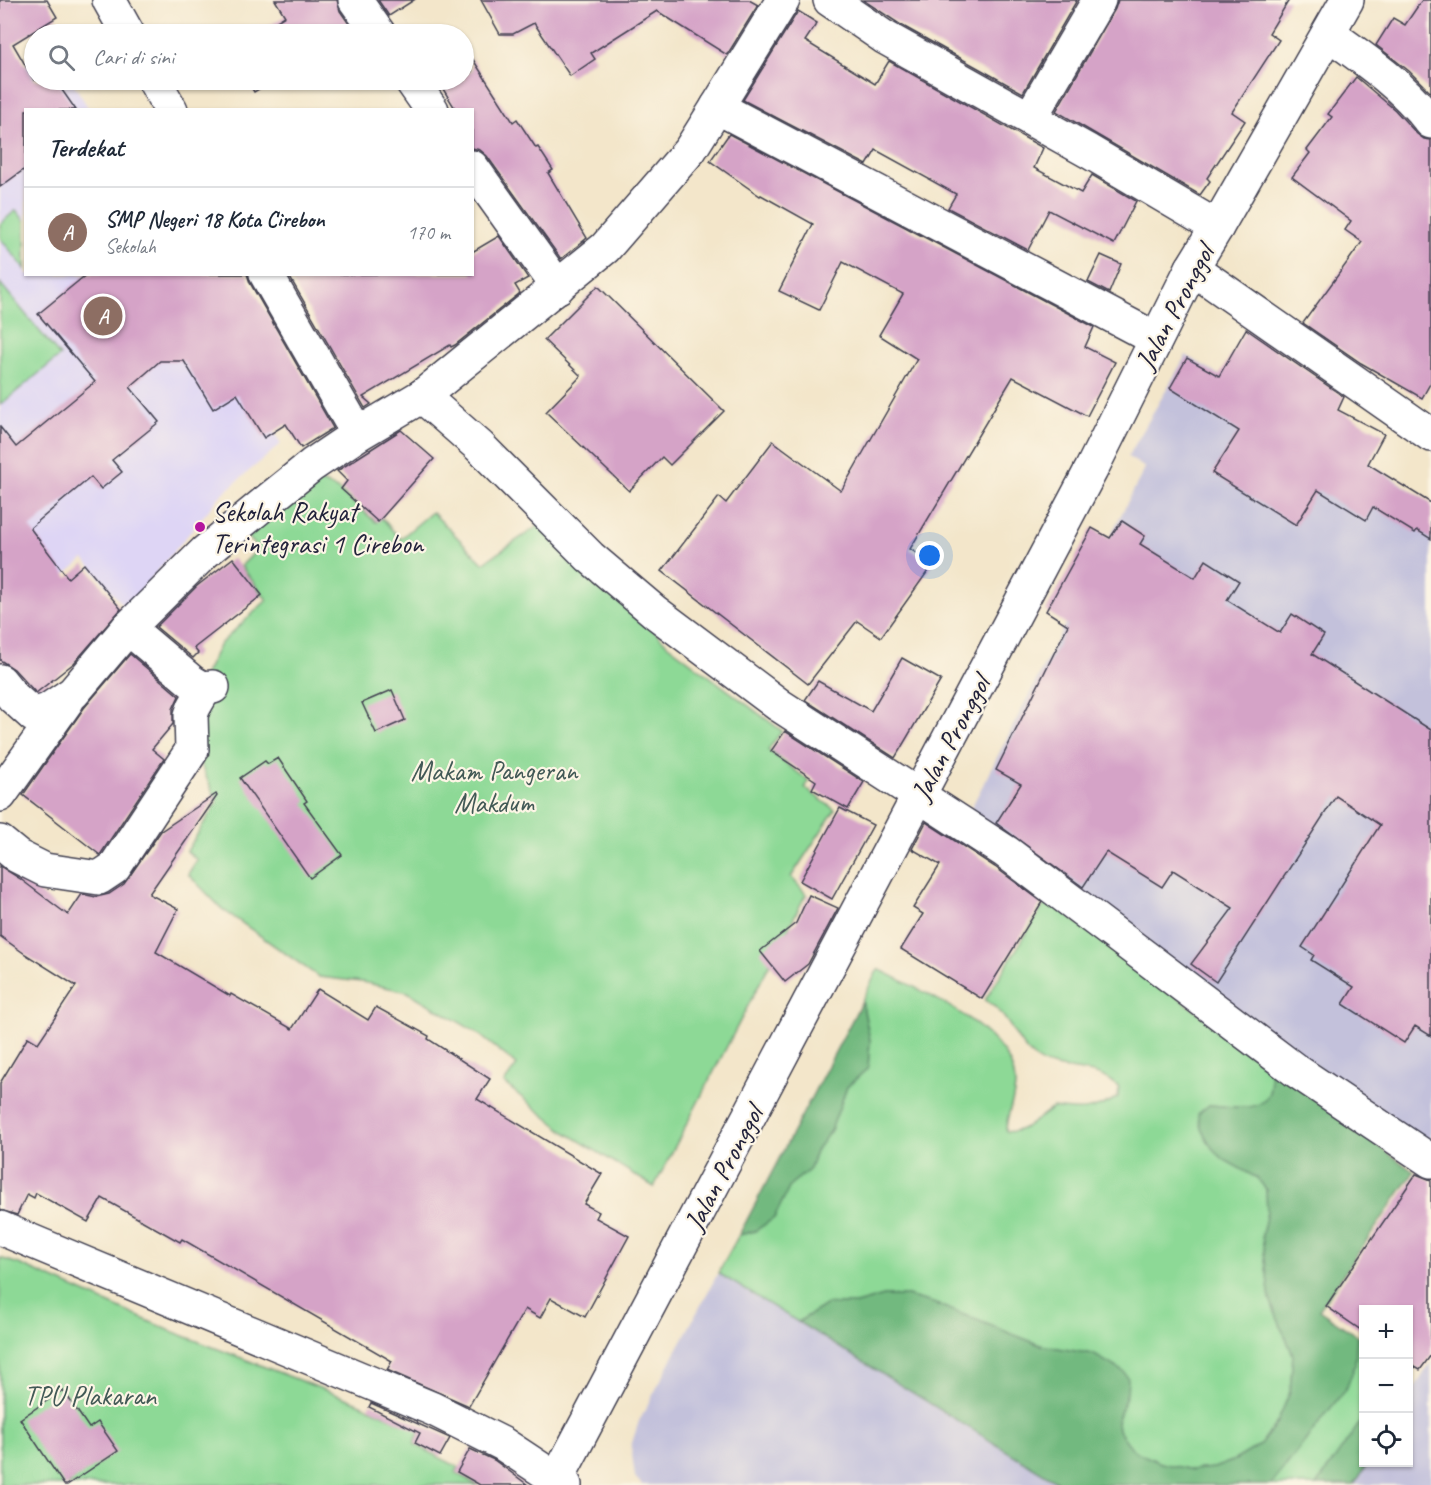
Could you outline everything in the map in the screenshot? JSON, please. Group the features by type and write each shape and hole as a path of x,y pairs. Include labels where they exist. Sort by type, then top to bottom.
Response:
{"street":[{"path":"108,0 122,24"},
{"path":"355,0 372,24"},
{"path":"0,795 73,693 128,628 205,552 312,465 358,434 422,396 605,248 690,150 783,0"},
{"path":"830,0 884,37 1088,150 1217,227"},
{"path":"1030,118 1099,0"},
{"name":"Jalan Pronggol","path":"561,1482 1091,470 1192,268 1347,0"},
{"path":"1329,34 1381,71 1405,92 1431,122"},
{"path":"160,90 170,108"},
{"path":"418,90 431,108"},
{"path":"717,107 1156,339"},
{"path":"474,170 558,287"},
{"path":"1192,268 1431,435"},
{"path":"267,276 358,434"},
{"path":"422,396 479,446 590,557 655,612 779,705 1006,852 1295,1070 1431,1161"},
{"path":"0,842 17,856 45,870 99,878 114,868 192,750 191,715 194,707 209,687 192,682 128,628"},
{"path":"0,681 13,697 33,715 48,710 73,693"},
{"path":"0,1228 433,1409 503,1444 561,1482"}],"shaded area":[{"path":"24,67 24,90 77,90 88,108 24,108 24,276 184,276 281,444 222,494 126,609 84,559 36,599 0,550 0,86"},
{"path":"1186,355 1342,448 1344,447 1431,503 1431,1148 967,816 1145,468 1128,457"},
{"path":"718,1273 1062,1485 642,1485 635,1477 631,1446 639,1421"},
{"path":"1431,1362 1431,1485 1354,1485 1365,1467 1413,1467 1413,1391"}],"green space":[{"path":"16,210 24,220 24,268 0,238 0,224"},
{"path":"0,283 60,356 0,405"},
{"name":"Makam Pangeran Makdum","path":"316,480 337,489 376,522 382,518 400,539 432,512 483,563 547,520 668,645 782,731 768,750 809,781 805,788 835,810 791,877 806,894 654,1187 565,1132 504,1083 517,1065 476,1032 408,992 362,982 319,977 222,909 188,874 197,860 187,851 217,802 198,758 203,678 220,644 267,600 241,566 258,549 246,534"},
{"path":"1047,900 1269,1065 1271,1081 1269,1093 1264,1101 1246,1107 1209,1105 1223,1159 1257,1178 1266,1189 1267,1212 1262,1235 1270,1300 1293,1355 1290,1392 1278,1421 1260,1445 1235,1460 1214,1468 1192,1470 1161,1463 1134,1451 1118,1430 1117,1422 1127,1393 1093,1354 1040,1345 936,1304 907,1296 884,1296 856,1304 827,1304 798,1322 718,1273 739,1235 755,1231 774,1218 791,1184 809,1170 817,1149 831,1130 847,1087 868,1068 870,1040 862,1001 878,969 939,1000 981,1028 998,1045 1010,1063 1015,1082 1006,1131 1025,1128 1053,1108 1087,1110 1118,1097 1119,1087 1102,1076 1051,1066 1036,1059 1022,1045 1001,1013 985,1000"},
{"path":"862,1001 870,1040 868,1068 847,1087 831,1130 817,1149 809,1170 791,1184 774,1218 755,1231 739,1235"},
{"path":"1269,1065 1414,1172 1319,1310 1357,1336 1355,1365 1347,1387 1271,1485 1062,1485 798,1322 827,1304 856,1304 884,1296 907,1296 936,1304 1040,1345 1093,1354 1124,1372 1128,1379 1127,1393 1117,1422 1118,1430 1134,1451 1161,1463 1192,1470 1214,1468 1235,1460 1260,1445 1278,1421 1290,1392 1293,1355 1270,1300 1262,1235 1267,1212 1266,1189 1257,1178 1223,1159 1212,1148 1201,1129 1198,1114 1209,1105 1246,1107 1264,1101 1269,1093 1271,1081"},
{"name":"TPU Plakaran","path":"0,1258 19,1264 171,1331 356,1402 420,1431 414,1444 458,1467 456,1473 477,1485 0,1485"},
{"path":"1357,1336 1359,1337 1359,1425 1317,1485 1271,1485 1347,1387"},
{"path":"1359,1424 1359,1467 1365,1467 1354,1485 1317,1485"}],"building":[{"path":"0,0 47,0 57,17 46,24 24,24 24,37 13,44 24,63 24,90 62,90 75,108 24,108 24,169 0,187"},
{"path":"275,0 337,0 340,11 349,24 272,24 285,16"},
{"path":"378,0 414,0 389,16"},
{"path":"481,0 749,0 758,5 727,55 657,11 591,53 595,59 570,76 534,23 513,34 500,34"},
{"path":"863,0 1077,0 1023,93 901,25"},
{"path":"1118,0 1289,0 1269,33 1279,40 1232,112 1245,121 1207,178 1210,181 1200,195 1056,111"},
{"path":"1422,0 1431,0 1431,93 1409,71 1376,45 1393,18 1405,25"},
{"path":"798,11 817,23 805,41 875,84 889,61 1043,148 1034,168 1081,193 1092,175 1136,201 1114,244 1049,210 1028,250 948,208 956,194 876,150 867,165 743,100"},
{"path":"474,61 513,122 517,119 553,170 548,173 587,238 561,259 487,156 474,148 474,108 455,108 444,90 474,90"},
{"path":"1356,77 1395,110 1417,134 1424,139 1431,140 1431,382 1422,398 1361,363 1303,323 1362,242 1345,230 1351,221 1292,177 1310,153 1307,150 1332,117 1328,114"},
{"path":"729,134 1094,327 1085,347 1115,362 1087,416 1013,377 910,549 933,564 881,637 857,621 808,684 662,571 719,497 726,503 773,441 841,491 917,359 879,335 903,294 843,262 819,310 779,291 813,224 760,196 710,161"},
{"path":"499,236 528,278 515,285 520,293 455,345 451,347 450,345 363,397 371,404 365,408 289,276 474,276 474,251"},
{"path":"1101,255 1121,264 1109,293 1088,282"},
{"path":"85,276 248,276 333,428 301,448 286,424 264,438 237,394 213,409 184,361 160,361 130,387 159,422 112,460 122,472 101,489 91,477 30,528 68,578 84,564 121,609 74,663 36,693 14,669 0,660 0,427 16,447 95,382 38,314"},
{"path":"598,286 724,411 670,465 662,457 629,491 546,412 581,376 544,340"},
{"path":"1246,329 1344,397 1338,410 1384,434 1368,464 1431,503 1431,539 1417,530 1415,533 1373,507 1366,520 1318,490 1296,525 1212,473 1239,431 1170,388 1187,358 1219,376"},
{"path":"401,430 434,459 378,522 341,489 347,481 337,471"},
{"path":"1122,521 1145,536 1140,544 1195,578 1206,560 1239,581 1227,600 1280,633 1292,614 1324,635 1312,654 1431,730 1431,1036 1415,1026 1404,1043 1343,1004 1354,987 1311,960 1314,955 1302,947 1380,825 1336,796 1216,982 1191,964 1233,908 1173,870 1162,887 1106,852 1083,887 996,823 1021,784 996,770 1068,625 1046,611 1092,528 1110,538"},
{"path":"233,558 262,595 194,648 198,653 193,658 156,627 197,586"},
{"path":"130,654 179,696 173,709 173,724 152,749 164,759 100,855 23,795 84,708"},
{"path":"902,658 941,680 895,758 805,700 818,681 871,711"},
{"path":"392,690 405,720 376,733 362,703"},
{"path":"785,731 864,782 848,809 812,789 816,781 771,751"},
{"path":"278,758 307,801 304,803 342,855 310,878 240,778 265,761 268,764"},
{"path":"216,794 217,796 149,894 178,909 156,952 230,996 231,994 292,1029 318,989 368,1020 376,1007 429,1036 428,1039 490,1079 477,1099 602,1174 584,1204 599,1212 596,1218 629,1236 585,1317 551,1298 540,1318 525,1309 469,1406 387,1370 392,1361 182,1239 180,1242 102,1198 88,1222 36,1193 34,1198 27,1194 17,1215 0,1210 0,1083 28,1037 38,1043 76,986 0,936 0,866 68,915 82,894 96,897 109,894 124,884 161,831"},
{"path":"840,808 873,825 832,899 800,881"},
{"path":"926,822 995,867 1042,902 982,999 901,949 923,914 913,908 940,865 912,849"},
{"path":"809,895 838,908 808,964 785,982 760,951 796,923"},
{"path":"1416,1174 1431,1180 1431,1355 1420,1370 1413,1366 1413,1305 1359,1305 1359,1329 1326,1306"},
{"path":"63,1390 89,1428 98,1422 118,1451 67,1485 64,1485 20,1419"},
{"path":"371,1403 450,1438 440,1456 415,1443 420,1433 369,1407"},
{"path":"470,1449 494,1460 528,1485 480,1485 457,1472"}],"place":[{"name":"SMP Negeri 18 Kota Cirebon","path":"103,316"},
{"name":"Sekolah Rakyat Terintegrasi 1 Cirebon","path":"200,527"}]}
